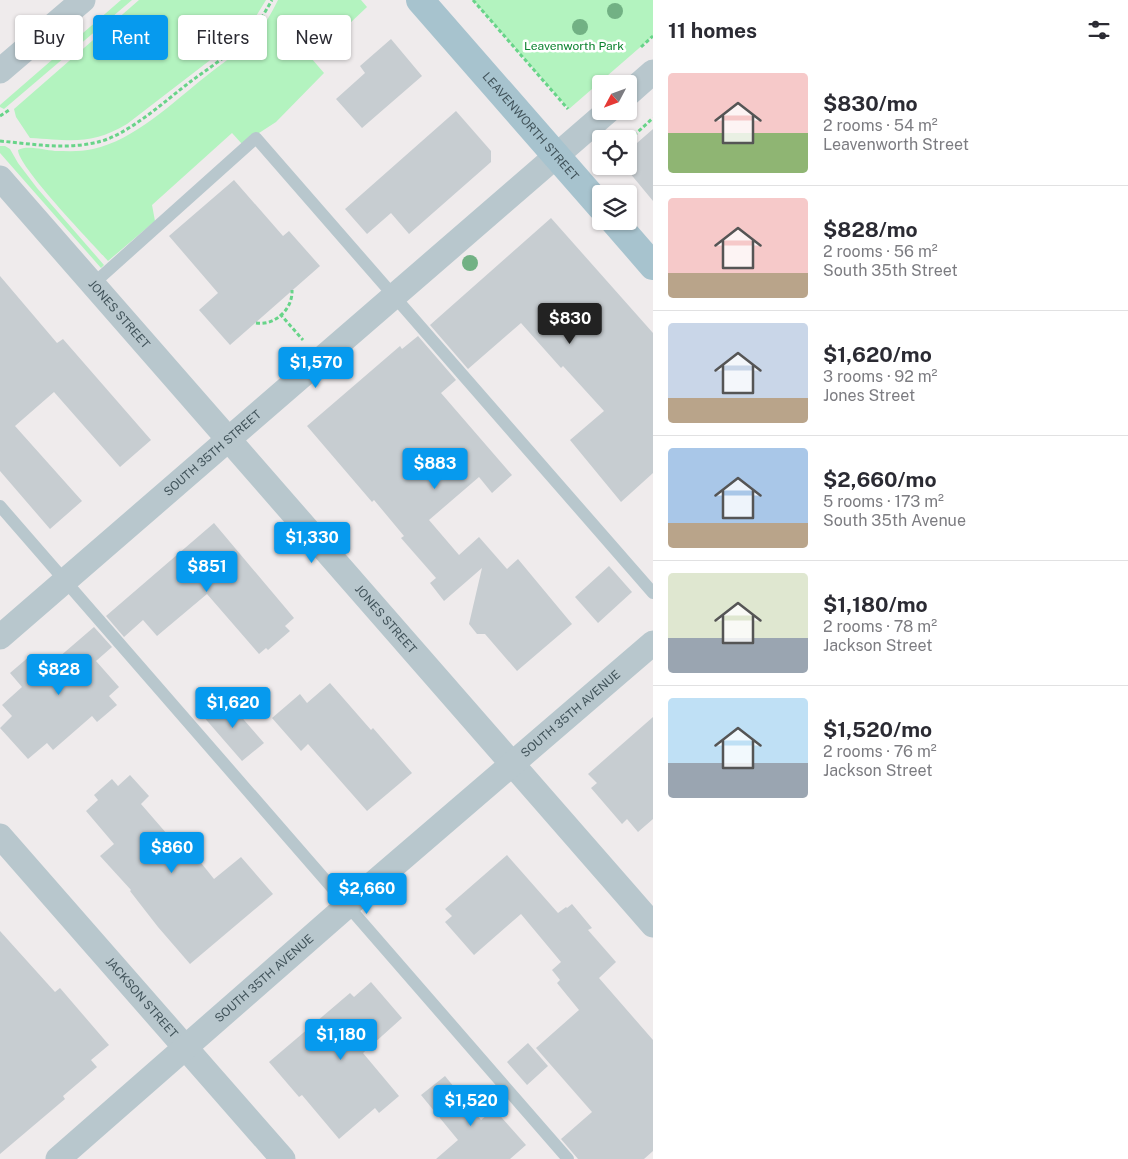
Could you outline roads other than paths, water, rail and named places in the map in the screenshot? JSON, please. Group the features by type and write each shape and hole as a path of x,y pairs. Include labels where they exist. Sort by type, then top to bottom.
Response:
{"main road":[{"name":"LEAVENWORTH STREET","path":"420,0 592,197"},
{"path":"622,230 653,266"}],"street":[{"path":"0,71 82,0"},
{"path":"638,85 653,72"},
{"name":"SOUTH 35TH STREET","path":"0,637 598,120"},
{"name":"JONES STREET","path":"0,178 653,925"},
{"name":"SOUTH 35TH AVENUE","path":"58,1159 348,905 653,643"},
{"name":"JACKSON STREET","path":"0,836 283,1159"}],"lane":[{"path":"93,284 256,138 653,593"},
{"path":"0,506 568,1159"}],"park label":[{"name":"Leavenworth Park","path":"574,46"}]}
